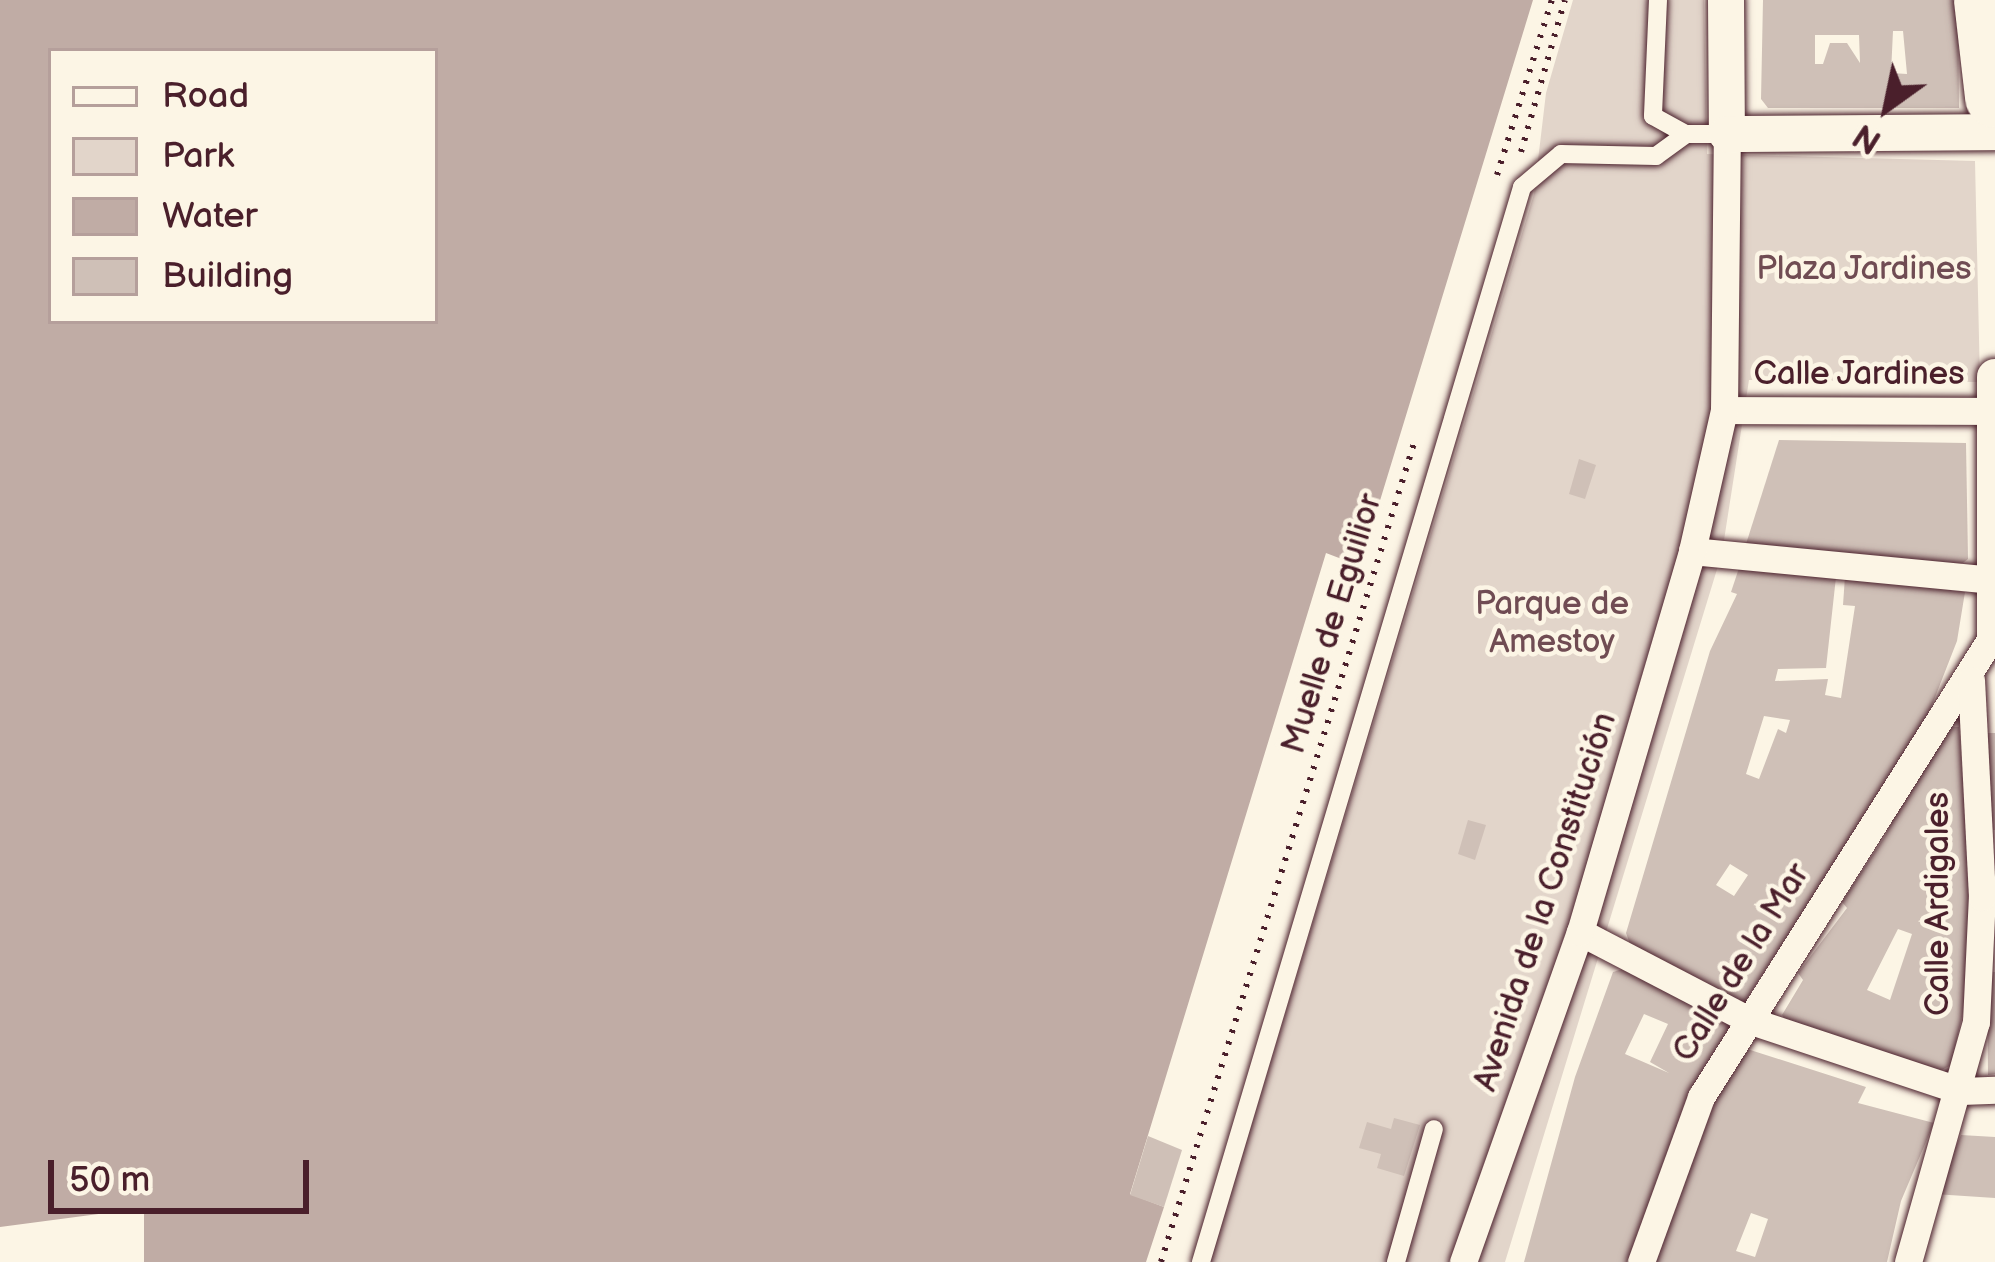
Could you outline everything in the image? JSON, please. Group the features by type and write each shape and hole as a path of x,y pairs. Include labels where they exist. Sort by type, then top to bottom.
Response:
{"highway":[{"path":"1984,0 1995,97"}],"street":[{"path":"1726,0 1727,134 1995,132"},
{"name":"Avenida de la Constitución","path":"1463,1262 1580,932 1692,550 1724,410 1727,134"},
{"path":"1971,680 1994,638 1995,377"},
{"name":"Calle Jardines","path":"1724,410 1994,411"},
{"path":"1692,550 1993,580"},
{"name":"Calle de la Mar","path":"1641,1262 1701,1097 1936,717 1971,680"},
{"name":"Calle Ardigales","path":"1908,1262 1961,1091 1976,1022 1982,896 1971,680"},
{"path":"1580,932 1750,1021 1961,1091 1995,1090"}],"lane":[{"path":"1658,0 1653,116 1686,134 1727,134"},
{"path":"1201,1262 1522,187 1542,162 1561,154 1656,156 1686,134"},
{"path":"1396,1262 1433,1129"}],"path":[{"path":"1494,186 1550,1"},
{"name":"Muelle de Eguilior","path":"1161,1262 1416,438"}],"green space":[{"name":"Parque de Amestoy","path":"1573,0 1704,0 1707,154 1975,161 1980,382 1749,380 1722,553 1505,1262 1210,1262 1534,194 1546,93"}],"water":[{"path":"0,0 1533,0 1360,566 1326,553 1130,1194 1164,1207 1146,1262 144,1262 144,1208 0,1227"}],"building":[{"path":"1763,0 1958,0 1959,108 1768,108 1761,99","holes":["1893,31 1903,31 1907,74 1891,73","1815,35 1859,35 1860,63 1847,43 1830,43 1823,64 1815,64"]},
{"path":"1779,440 1966,443 1968,559 1960,565 1746,544"},
{"path":"1579,459 1596,465 1585,499 1569,494"},
{"path":"1739,568 1836,577 1826,668 1778,669 1775,681 1828,679 1825,695 1841,698 1855,606 1843,605 1845,576 1965,592 1957,641 1923,728 1744,1003 1630,944 1626,933 1710,651 1737,594 1731,592","holes":["1764,716 1790,720 1786,733 1778,729 1759,779 1746,774","1730,864 1748,875 1734,896 1716,885"]},
{"path":"1938,727 1959,727 1971,895 1966,999 1951,1065 1940,1071 1793,1030 1782,1015 1803,980 1798,973 1847,908 1842,902 1885,836","holes":["1898,929 1912,934 1890,1000 1867,990"]},
{"path":"1985,733 1995,733 1995,830 1988,830"},
{"path":"1468,820 1486,825 1475,860 1458,854"},
{"path":"1626,968 1731,1024 1635,1262 1524,1262 1575,1077 1613,972","holes":["1644,1014 1668,1024 1650,1062 1669,1073 1625,1054"]},
{"path":"1987,972 1995,972 1995,1074 1988,1075"},
{"path":"1744,1048 1866,1087 1858,1103 1934,1123 1901,1201 1887,1262 1651,1262 1711,1104","holes":["1751,1213 1768,1219 1755,1257 1736,1251"]},
{"path":"1394,1118 1420,1125 1404,1176 1377,1168 1381,1154 1359,1148 1367,1122 1391,1129"},
{"path":"1961,1135 1995,1137 1995,1198 1934,1194"},
{"path":"1148,1136 1182,1150 1164,1207 1130,1195"}],"park label":[{"name":"Plaza Jardines","path":"1864,270"}]}
